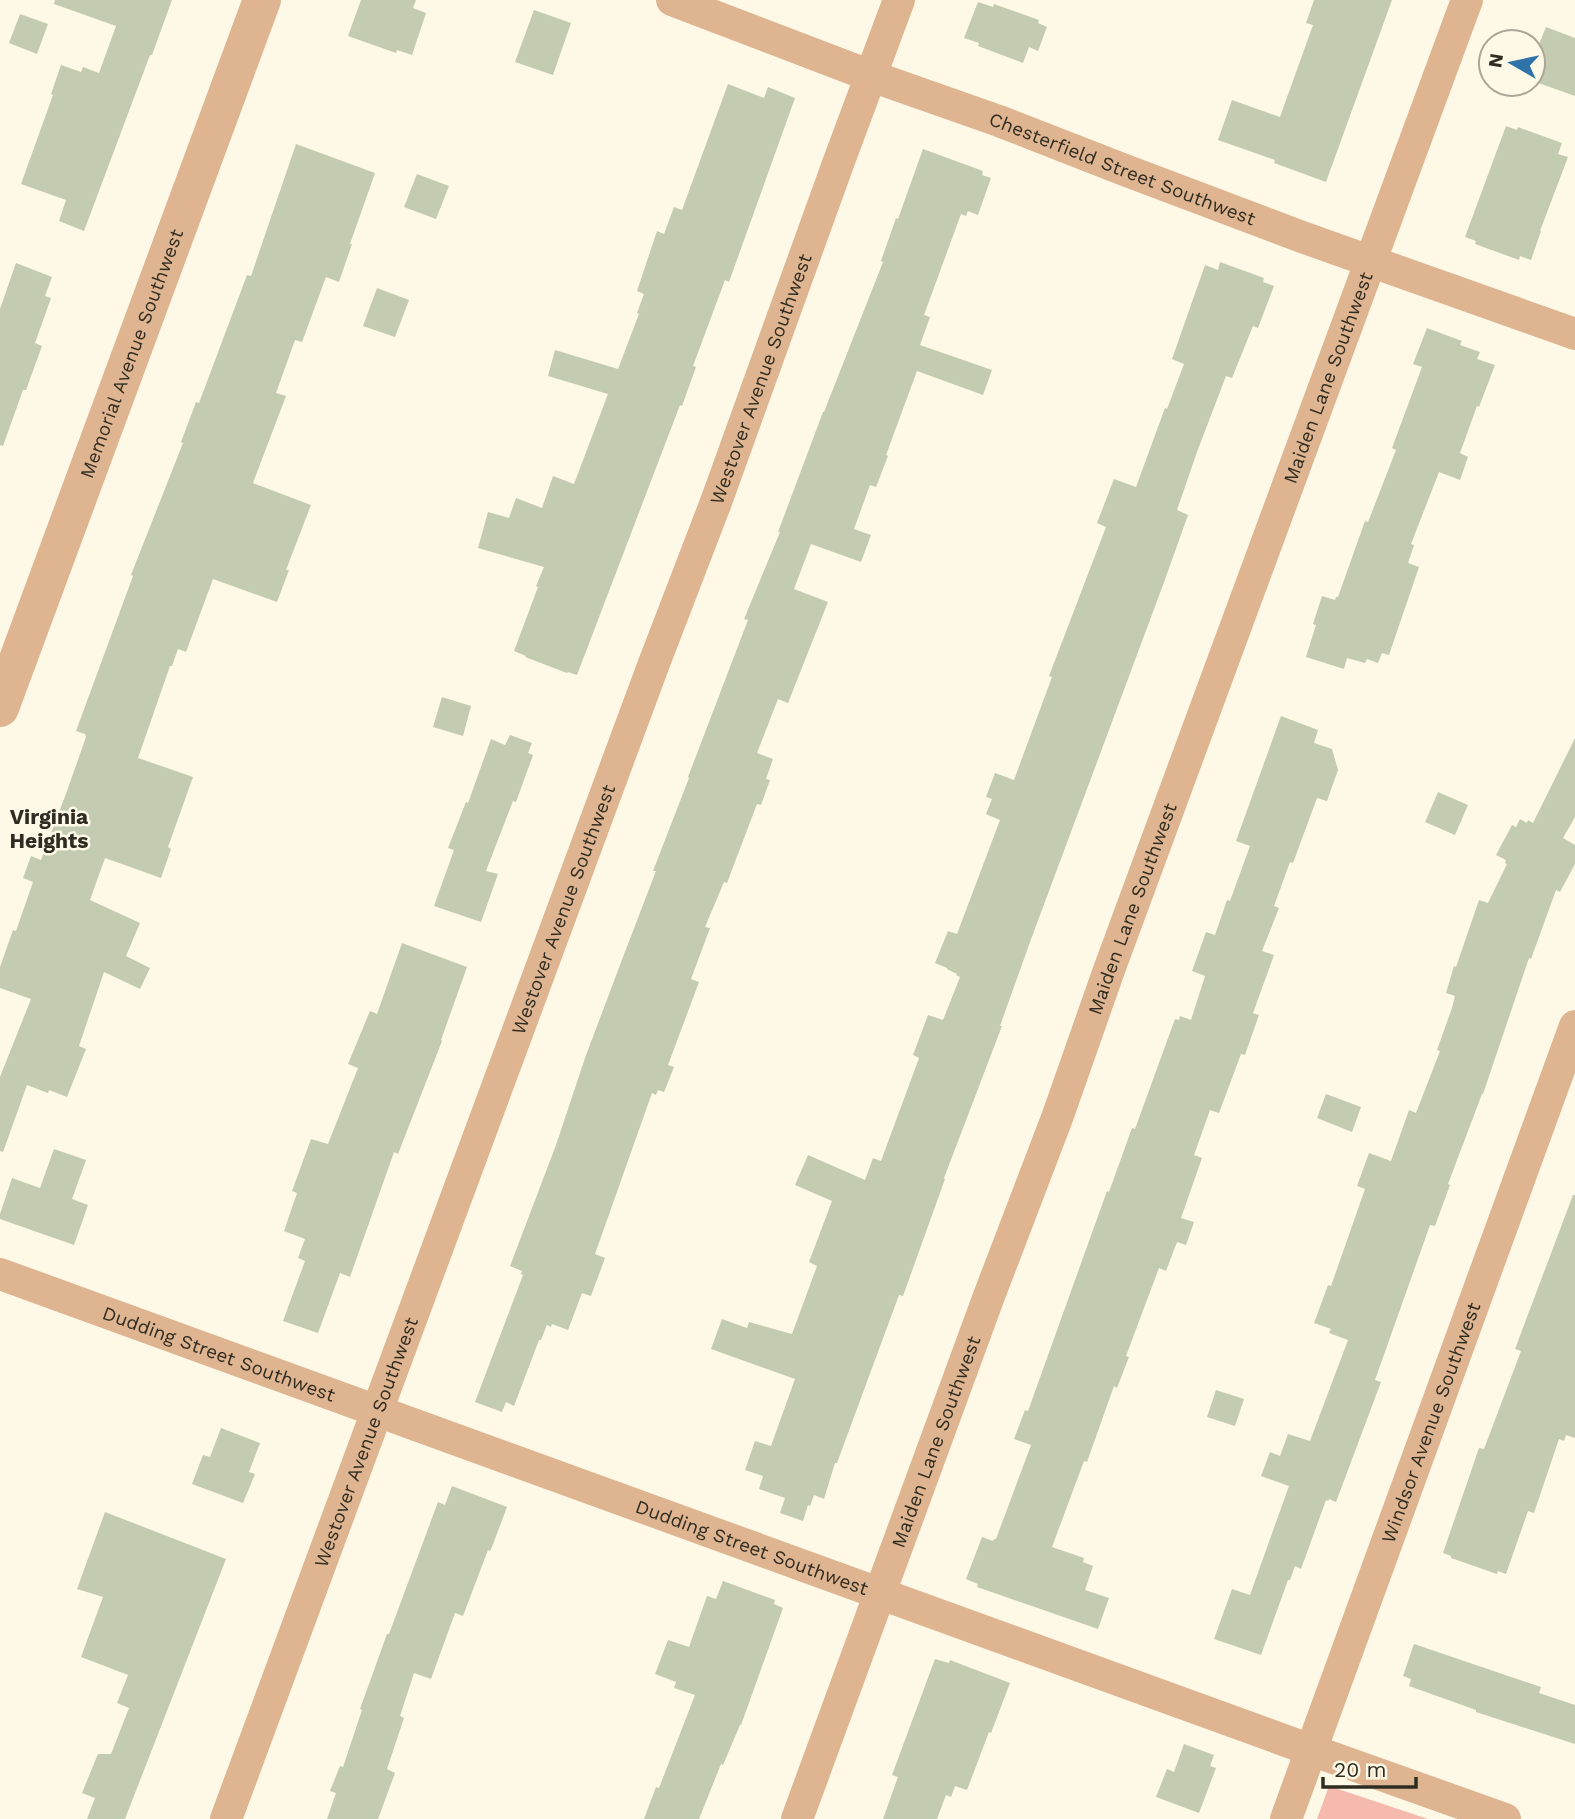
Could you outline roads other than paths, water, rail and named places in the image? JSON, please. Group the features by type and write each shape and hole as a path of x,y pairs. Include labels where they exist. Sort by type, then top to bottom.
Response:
{"street":[{"name":"Memorial Avenue Southwest","path":"0,708 262,0"},
{"name":"Chesterfield Street Southwest","path":"672,0 1302,237 1575,334"},
{"name":"Westover Avenue Southwest","path":"226,1819 643,692 716,502 899,0"},
{"name":"Maiden Lane Southwest","path":"797,1819 1467,0"},
{"name":"Windsor Avenue Southwest","path":"1286,1819 1575,1026"},
{"name":"Dudding Street Southwest","path":"0,1274 1506,1819"}],"district":[{"name":"Virginia Heights","path":"49,828"}]}
